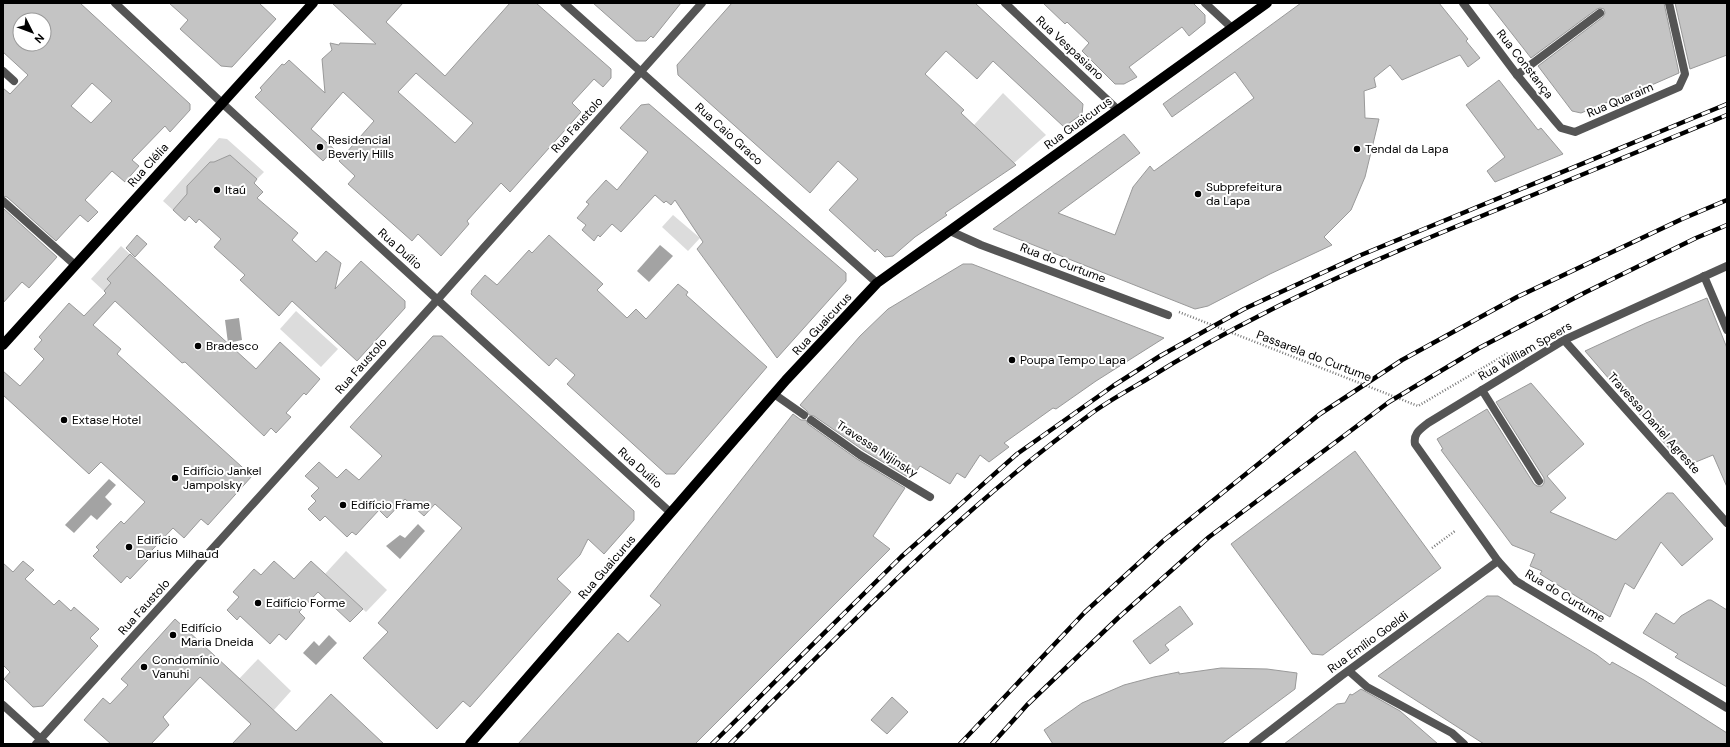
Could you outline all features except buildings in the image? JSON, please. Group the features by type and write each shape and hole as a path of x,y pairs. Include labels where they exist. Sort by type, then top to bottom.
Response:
{"main road":[{"name":"Rua Clélia","path":"3,344 313,3"},
{"name":"Rua Guaicurus","path":"470,744 774,394 878,283 1267,3"}],"street":[{"name":"Rua Duílio","path":"115,3 222,103 671,513"},
{"name":"Rua Caio Graco","path":"564,3 878,283"},
{"name":"Rua Faustolo","path":"40,742 702,3"},
{"name":"Rua Vespasiano","path":"1005,3 1118,110"},
{"path":"1205,3 1232,28"},
{"name":"Rua Constança","path":"1463,3 1517,75 1562,128 1575,132"},
{"name":"Rua Quaraim","path":"1575,132 1679,87 1685,74 1669,3"},
{"path":"1517,75 1600,13"},
{"path":"3,72 14,81"},
{"path":"3,201 75,266"},
{"name":"Rua do Curtume","path":"950,231 989,248 1168,315"},
{"name":"Rua William Speers","path":"1415,444 1414,439 1416,434 1424,426 1564,340 1727,266"},
{"path":"1704,276 1727,330"},
{"name":"Travessa Daniel Agreste","path":"1564,340 1727,522"},
{"path":"1482,390 1539,481"},
{"name":"Travessa Nijinsky","path":"774,394 860,455 930,497"},
{"name":"Rua do Curtume","path":"1415,444 1498,561 1516,580 1727,708"},
{"name":"Rua Emílio Goeldi","path":"1253,744 1498,561"},
{"path":"1349,671 1367,687 1452,733 1464,744"},
{"path":"3,705 40,742"}],"path":[{"name":"Passarela do Curtume","path":"1204,323 1418,406 1508,353 1510,356"},
{"path":"1432,548 1455,531"}],"shaded area":[{"path":"1003,93 1046,135 1014,163 974,125"},
{"path":"219,138 227,139 264,172 257,179 230,155 214,162 210,162 187,186 187,194 173,210 163,201"},
{"path":"673,215 700,238 688,251 662,227"},
{"path":"660,245 673,256 649,282 637,271"},
{"path":"121,246 134,258 126,267 122,263 107,279 111,283 104,291 91,279"},
{"path":"296,311 338,349 321,367 280,329"},
{"path":"239,318 242,340 228,343 225,320"},
{"path":"109,479 116,485 105,497 112,504 97,520 91,515 74,533 65,525"},
{"path":"418,524 425,531 400,559 386,546 400,535 405,538"},
{"path":"346,551 387,590 366,612 325,574"},
{"path":"329,635 337,643 316,665 303,653 314,641 319,646"},
{"path":"258,659 291,691 273,711 239,679"}],"railway":[{"path":"712,744 901,557 1017,454 1113,386 1160,356 1244,309 1361,255 1727,104"},
{"path":"730,744 859,615 947,532 1040,453 1108,402 1181,358 1296,297 1415,244 1727,115"},
{"path":"960,744 1085,612 1163,541 1320,414 1402,360 1517,297 1682,219 1727,200"},
{"path":"992,744 1027,705 1118,618 1209,537 1389,402 1479,348 1586,292 1696,238 1727,225"}],"place":[{"name":"Residencial Beverly Hills","path":"320,147"},
{"name":"Tendal da Lapa","path":"1357,149"},
{"name":"Itaú","path":"217,190"},
{"name":"Subprefeitura da Lapa","path":"1198,194"},
{"name":"Bradesco","path":"198,346"},
{"name":"Poupa Tempo Lapa","path":"1012,360"},
{"name":"Extase Hotel","path":"64,420"},
{"name":"Edifício Jankel Jampolsky","path":"175,478"},
{"name":"Edifício Frame","path":"343,505"},
{"name":"Edifício Darius Milhaud","path":"129,547"},
{"name":"Edifício Forme","path":"258,603"},
{"name":"Edifício Maria Dneida","path":"173,635"},
{"name":"Condomínio Vanuhi","path":"144,667"}]}
